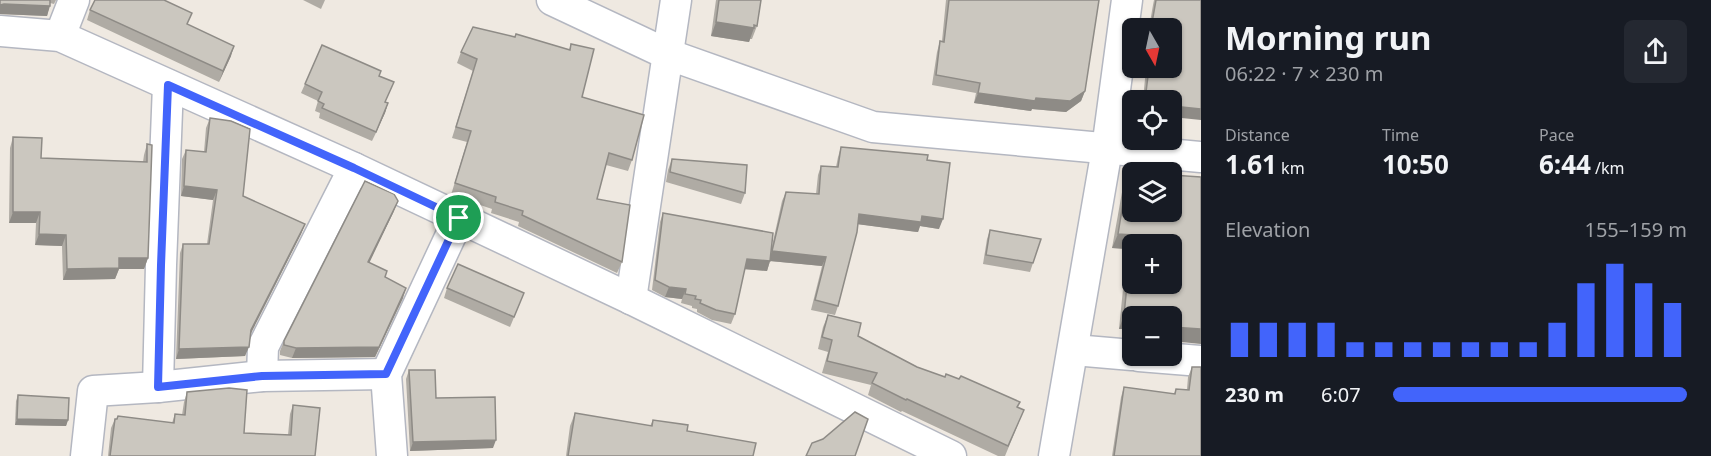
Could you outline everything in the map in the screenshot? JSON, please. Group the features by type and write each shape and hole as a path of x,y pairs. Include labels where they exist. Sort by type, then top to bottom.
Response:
{"street":[{"path":"60,36 74,0"},
{"path":"552,0 667,54 873,127 1201,158"},
{"path":"631,299 676,0"},
{"path":"1054,456 1107,149 1127,0"},
{"path":"0,31 60,36 354,168 631,299 951,456"},
{"path":"158,387 168,85"},
{"path":"262,376 263,347 354,168"},
{"path":"392,456 386,374 459,218"},
{"path":"1074,350 1122,354"},
{"path":"1182,359 1201,361"},
{"path":"86,456 93,391 262,376 386,374"}],"building":[{"path":"0,0 50,0 50,6 0,5"},
{"path":"95,0 164,0 192,13 187,24 234,46 223,71 90,10"},
{"path":"719,0 761,0 757,26 754,25 754,28 716,22"},
{"path":"949,0 1099,0 1085,91 1070,101 1036,98 1035,101 978,93 980,83 936,75 940,41 944,42"},
{"path":"1156,0 1201,0 1201,109 1182,107 1182,90 1146,90 1148,78 1182,78 1182,18 1153,18"},
{"path":"473,27 515,37 516,34 570,50 571,44 594,49 582,97 644,115 632,160 609,153 597,199 630,205 622,262 522,215 523,211 495,202 496,197 455,183 471,131 456,127 477,59 461,52"},
{"path":"322,45 381,71 379,76 394,82 376,132 322,108 324,104 318,101 322,92 305,84"},
{"path":"210,118 231,121 250,129 243,196 305,224 251,330 249,347 179,349 183,244 209,244 217,190 184,186 186,150 206,152"},
{"path":"13,137 42,138 41,158 147,162 147,144 152,145 148,258 119,258 119,268 67,269 66,235 39,234 40,212 13,212"},
{"path":"841,147 928,155 927,160 950,163 943,219 922,216 920,222 859,214 857,232 838,306 815,300 826,257 772,251 786,192 819,194 821,166 838,167"},
{"path":"672,159 747,165 745,193 670,172"},
{"path":"1182,176 1201,177 1201,329 1182,328 1182,306 1125,306 1126,294 1182,294 1182,234 1118,234 1122,210 1122,222 1182,222"},
{"path":"365,181 394,194 398,201 368,262 387,271 385,277 406,288 379,347 296,348 284,345 284,341"},
{"path":"663,213 773,233 770,261 747,259 735,314 716,310 700,303 701,300 695,299 696,296 685,294 686,289 669,287 655,280"},
{"path":"990,230 1041,239 1033,263 986,255"},
{"path":"458,264 524,293 514,317 447,288"},
{"path":"828,315 861,323 858,336 917,367 945,377 946,374 959,379 961,376 1020,402 1017,407 1024,410 1008,446 872,383 877,373 827,361 832,340 822,337"},
{"path":"1192,367 1201,367 1201,456 1114,456 1124,387 1175,394 1176,389 1189,390"},
{"path":"409,370 435,370 436,398 495,397 496,440 413,442"},
{"path":"229,388 247,390 244,433 291,435 293,405 320,408 315,456 110,456 115,419 118,416 174,423 175,414 185,415 187,392"},
{"path":"18,395 69,398 68,420 17,419"},
{"path":"855,412 868,419 855,456 806,456 812,443 823,439"},
{"path":"575,413 652,426 653,420 688,425 687,431 756,443 753,456 568,456"}],"route":[{"path":"168,85 354,168 459,218 386,374 262,376 158,387 168,85"}]}
